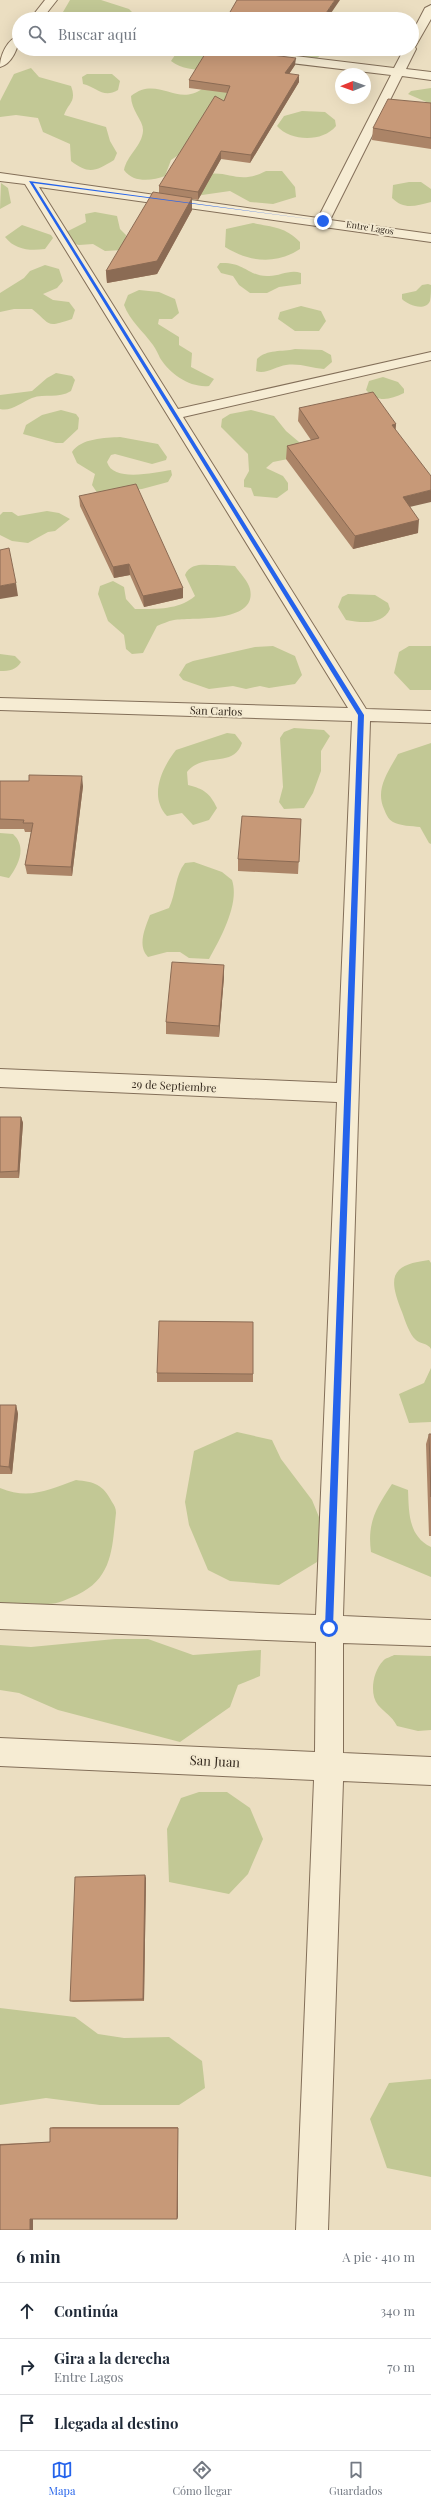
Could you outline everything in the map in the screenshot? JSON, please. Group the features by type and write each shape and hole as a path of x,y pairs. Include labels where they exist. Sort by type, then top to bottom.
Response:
{"street":[{"path":"42,12 51,0"},
{"path":"419,31 431,8"},
{"path":"0,63 12,48"},
{"path":"265,56 431,76"},
{"path":"323,221 406,56"},
{"name":"Entre Lagos","path":"0,177 323,221 431,238"},
{"path":"30,182 361,715 329,1628 329,1767 312,2230"},
{"path":"175,414 431,356"},
{"name":"San Carlos","path":"0,704 431,717"},
{"name":"29 de Septiembre","path":"0,1078 348,1093"},
{"path":"0,1616 431,1633"},
{"name":"San Juan","path":"0,1752 329,1767 431,1770"}],"green space":[{"path":"70,0 101,0 129,9 132,12 63,12"},
{"path":"174,56 243,56 227,98 180,154 171,160 165,176 149,180 138,179 132,177 124,170 128,160 140,141 143,131 142,123 133,106 131,96 141,90 150,89 158,89 184,95 193,94 202,89 205,71 183,67 171,61"},
{"path":"295,56 320,56 317,58 307,59"},
{"path":"31,68 39,77 71,86 73,96 64,115 106,127 110,141 117,153 114,160 97,169 88,170 71,161 70,144 43,132 38,118 16,115 0,117 0,101 14,74"},
{"path":"87,74 112,74 120,81 118,90 113,92 100,92 88,85 83,84 82,77"},
{"path":"431,88 431,104 408,94 411,91"},
{"path":"302,111 325,112 335,120 336,126 323,135 306,138 290,135 277,126 284,116"},
{"path":"266,171 282,171 295,187 296,197 273,204 250,202 230,191 188,197 208,174 249,177"},
{"path":"409,182 421,182 431,189 431,202 415,206 405,206 396,202 392,198 393,185"},
{"path":"1,183 8,188 11,203 0,209"},
{"path":"95,212 117,216 120,229 126,235 123,250 105,251 93,244 79,245 70,243 66,232 86,222 85,214"},
{"path":"253,223 284,230 300,242 300,249 282,258 262,260 243,256 225,247 226,229"},
{"path":"22,225 51,235 53,238 45,249 28,250 13,245 5,237"},
{"path":"220,263 235,265 255,274 261,275 271,276 292,272 301,273 301,284 279,287 267,293 250,293 239,285 233,276 221,273 217,267"},
{"path":"45,265 59,269 63,281 57,288 43,294 53,300 69,302 75,310 72,319 53,324 46,322 32,309 14,309 0,312 0,293 24,278 30,271"},
{"path":"422,285 431,285 431,291 430,301 428,304 421,307 412,305 402,299 402,294 416,291"},
{"path":"139,290 159,292 175,299 179,313 172,319 159,319 158,324 179,337 179,345 192,353 191,367 214,379 209,386 195,385 181,379 164,364 153,345 137,326 124,305 128,295"},
{"path":"301,306 321,311 326,321 319,331 295,331 278,319 280,312"},
{"path":"295,349 322,350 331,355 332,362 324,369 301,365 291,365 282,366 263,372 256,371 257,359 261,356 270,352"},
{"path":"56,373 72,376 75,380 71,391 61,395 32,398 12,408 4,410 0,409 0,395 32,391 47,378"},
{"path":"383,377 398,382 404,389 404,393 389,399 379,399 366,390 369,381"},
{"path":"61,410 76,414 79,418 78,429 63,443 56,443 23,434 26,425 42,415"},
{"path":"251,410 274,416 286,431 299,442 299,447 288,459 273,462 266,468 283,476 288,483 288,490 277,498 254,496 251,488 244,487 244,480 249,471 248,454 221,427 222,419 230,414"},
{"path":"120,437 158,444 167,457 166,460 152,464 115,454 111,455 107,462 111,468 117,472 136,475 171,470 172,475 168,482 142,489 98,494 92,485 95,474 77,463 72,452 76,447 87,441 101,438"},
{"path":"47,511 59,513 70,519 55,531 48,532 28,543 12,541 0,535 0,515 3,512 12,512 18,516"},
{"path":"198,565 235,566 246,580 250,589 250,600 244,608 234,613 221,616 174,620 157,626 143,653 132,654 126,649 124,635 108,621 98,594 100,586 113,581 124,587 126,599 135,609 167,608 189,601 195,596 185,575 190,568"},
{"path":"348,594 375,595 388,603 390,609 382,618 371,622 346,620 338,607 342,597"},
{"path":"273,646 295,656 302,675 295,684 269,688 260,686 246,689 233,686 209,689 183,680 179,675 186,664 193,661 255,647"},
{"path":"409,646 431,646 431,690 410,690 394,673 399,652"},
{"path":"0,654 15,656 21,662 12,670 0,671"},
{"path":"294,728 324,730 330,736 321,751 321,771 313,793 304,808 284,809 279,802 283,787 280,738 284,732"},
{"path":"227,733 235,734 242,743 238,751 232,756 202,762 187,772 188,785 206,792 217,808 209,820 193,825 182,813 167,816 159,800 159,783 166,766 176,750"},
{"path":"431,743 431,844 420,827 406,826 393,822 386,815 381,794 384,781 398,754"},
{"path":"0,833 13,834 20,844 20,856 16,867 9,878 0,876"},
{"path":"194,862 222,872 232,880 234,889 233,900 228,921 223,932 209,959 189,958 180,952 167,952 148,957 143,948 142,942 144,931 150,915 169,908 179,873 185,863"},
{"path":"429,1260 431,1263 431,1349 430,1347 416,1340 409,1331 395,1290 394,1281 400,1269 406,1265"},
{"path":"431,1368 431,1422 409,1423 399,1394 424,1383"},
{"path":"237,1432 272,1440 281,1459 312,1500 328,1539 317,1562 279,1585 230,1581 208,1570 189,1525 185,1502 194,1451"},
{"path":"76,1480 97,1485 109,1496 115,1508 116,1513 111,1550 104,1571 98,1580 89,1588 63,1601 48,1604 18,1603 0,1607 0,1488 10,1492 29,1493 47,1490"},
{"path":"392,1484 408,1490 411,1523 418,1537 431,1547 431,1577 371,1552 370,1533 374,1516 377,1508"},
{"path":"115,1639 148,1639 193,1655 261,1650 260,1676 238,1685 230,1707 180,1742 58,1710 19,1693 0,1690 0,1645 31,1647"},
{"path":"394,1655 431,1656 431,1730 418,1731 397,1726 393,1719 378,1705 375,1700 373,1683 377,1671 384,1660"},
{"path":"199,1792 227,1792 250,1808 263,1839 248,1874 229,1894 169,1882 167,1829 181,1798"},
{"path":"0,2008 75,2017 98,2034 124,2038 169,2037 202,2061 205,2088 179,2105 100,2105 46,2098 0,2105"},
{"path":"431,2079 431,2177 387,2168 370,2119 389,2083"}],"building":[{"path":"237,0 335,0 327,12 230,12"},
{"path":"204,56 280,56 296,58 285,73 299,75 251,155 221,151 198,192 159,186 215,96 224,101 230,86 189,80"},
{"path":"388,99 431,103 431,138 373,128"},
{"path":"153,192 192,198 157,261 106,271"},
{"path":"373,392 396,424 392,425 431,476 431,490 403,497 419,520 355,536 287,446 319,438 299,408"},
{"path":"136,484 183,588 143,596 129,564 113,567 79,496"},
{"path":"9,548 16,583 0,586 0,550"},
{"path":"29,775 82,776 71,867 25,865 33,823 23,823 24,820 0,819 0,781 29,781"},
{"path":"242,816 301,819 299,862 238,859"},
{"path":"172,962 224,965 219,1026 166,1022"},
{"path":"0,1117 21,1117 18,1171 0,1172"},
{"path":"159,1321 253,1322 253,1374 157,1373"},
{"path":"0,1405 16,1405 9,1467 0,1466"},
{"path":"429,1434 431,1434 431,1497"},
{"path":"145,1875 143,1999 70,2001 75,1877"},
{"path":"50,2128 178,2128 177,2219 30,2219 30,2230 0,2230 0,2145 50,2142"}],"route":[{"path":"323,221 30,182 361,715 329,1628"}]}
